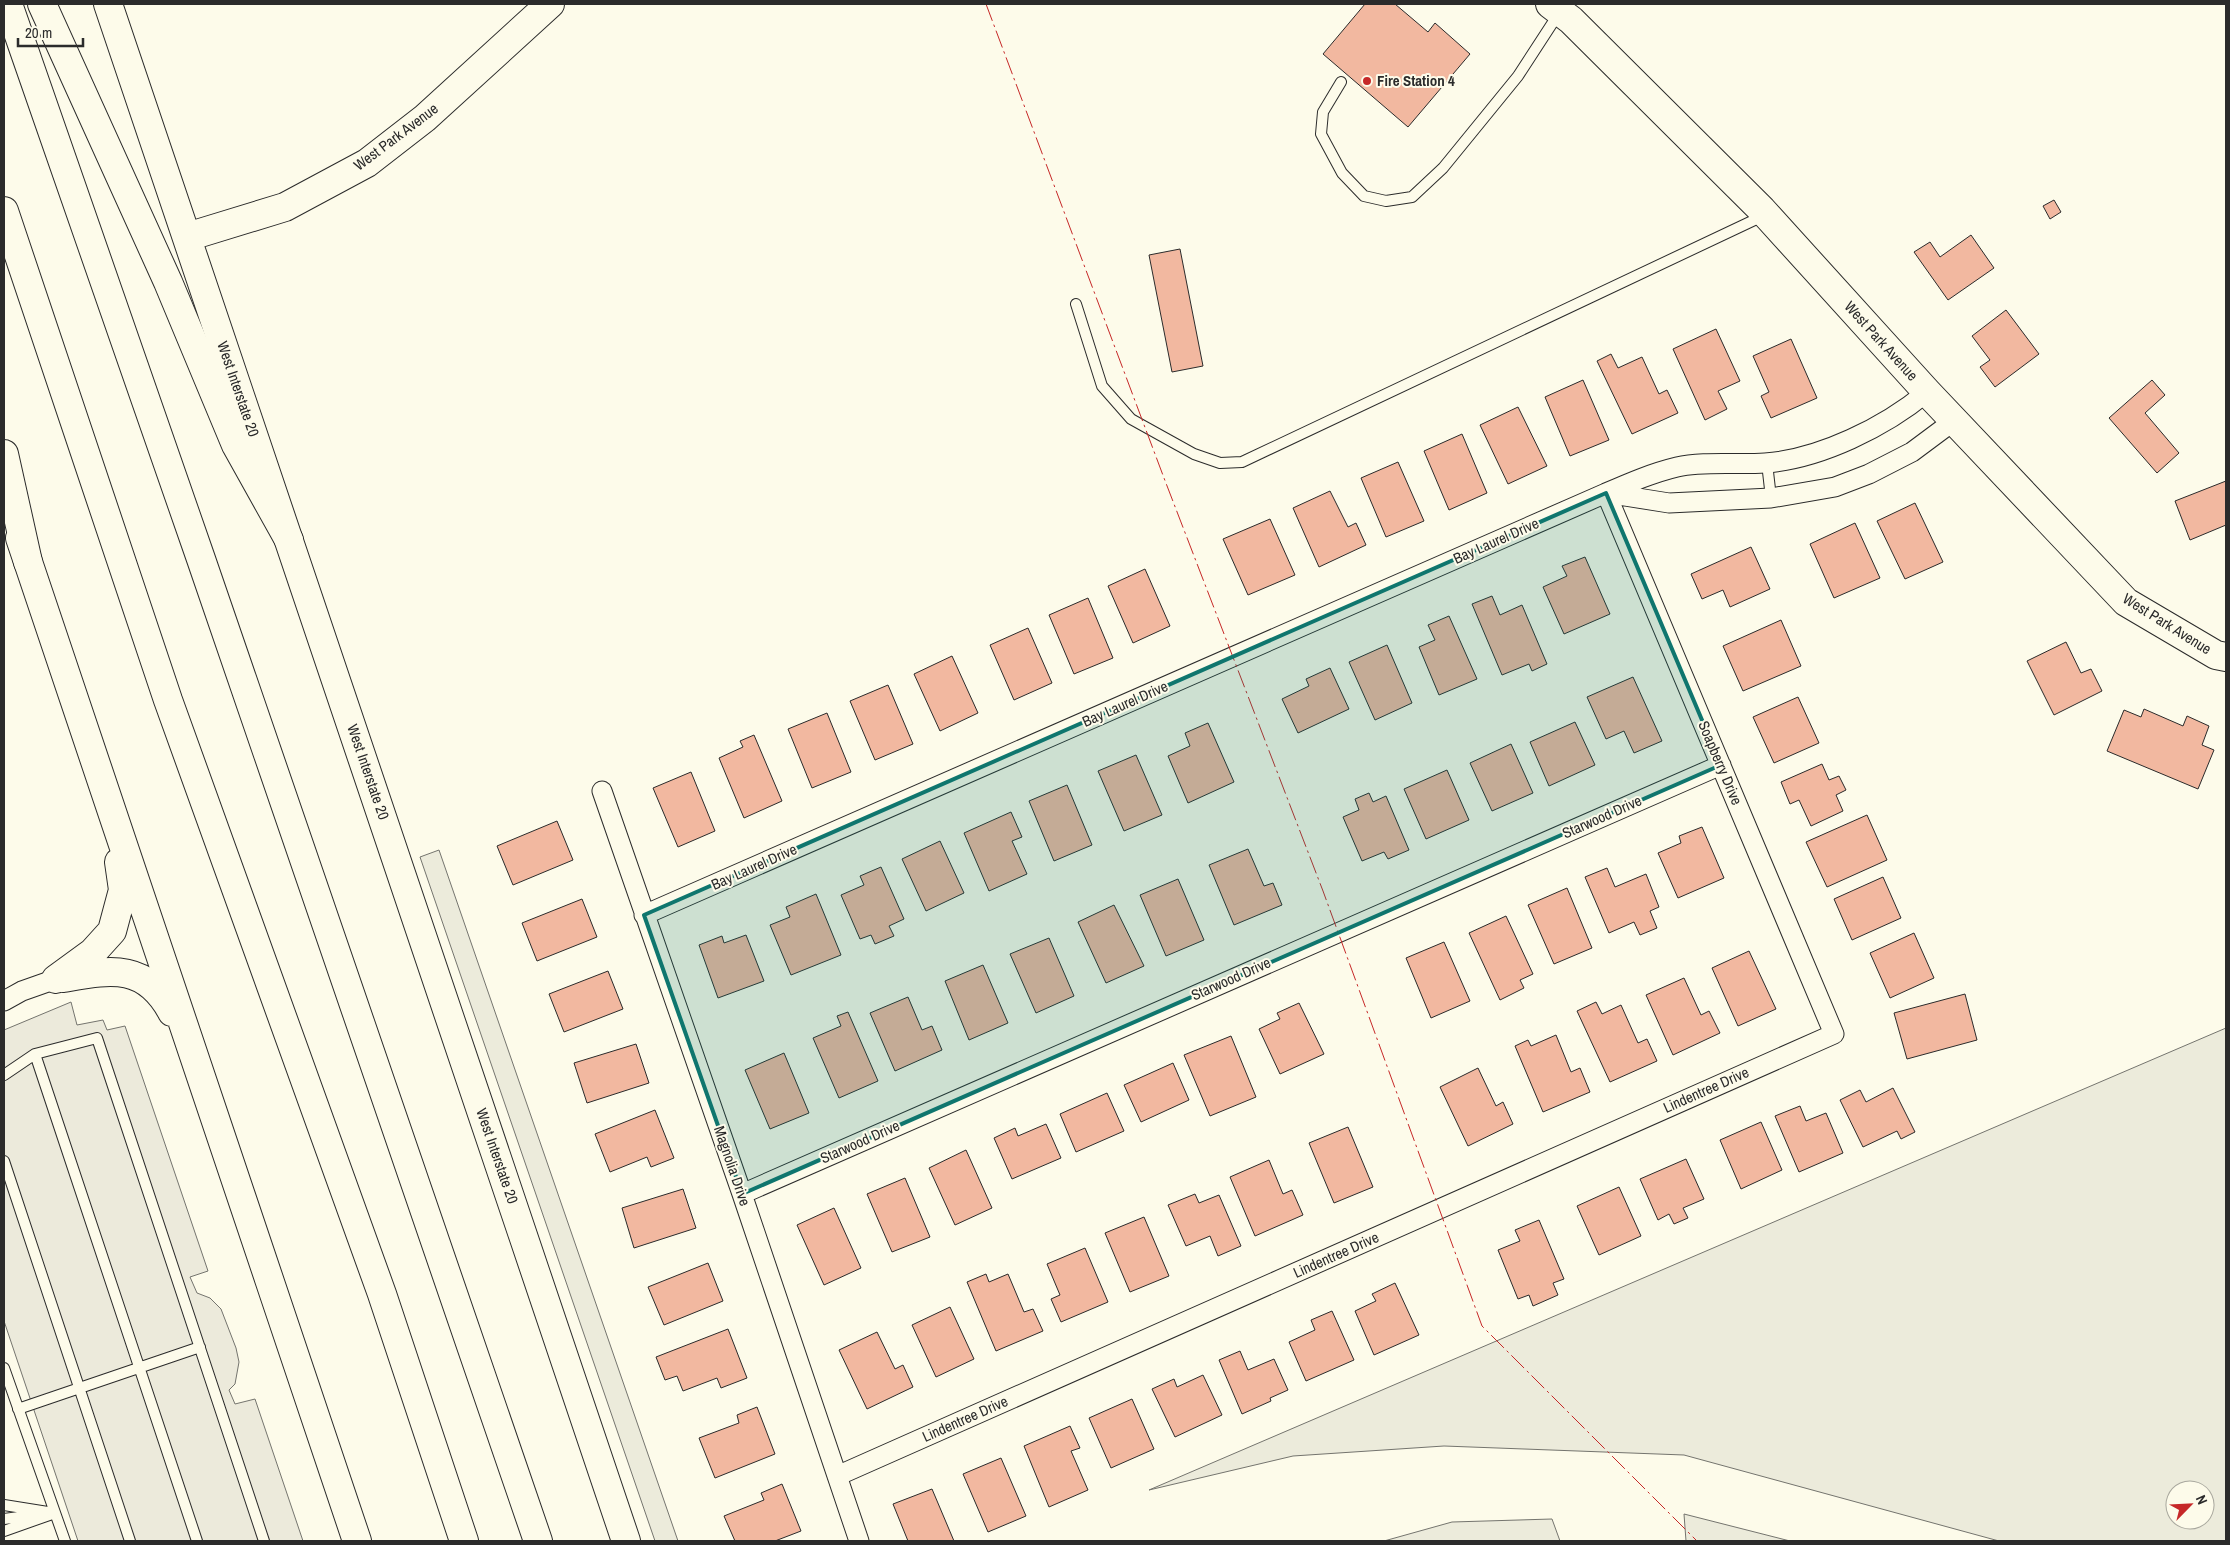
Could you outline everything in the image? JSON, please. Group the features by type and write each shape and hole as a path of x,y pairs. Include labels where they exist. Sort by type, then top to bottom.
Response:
{"main road":[{"path":"8,4 201,559 538,1541"},
{"path":"42,4 168,282 236,445 289,540"},
{"name":"West Interstate 20","path":"108,4 626,1541"},
{"name":"West Park Avenue","path":"187,237 285,207 367,163 425,118 550,4"},
{"name":"West Park Avenue","path":"1555,8 1578,27 1766,215 1927,392 2126,602 2216,654 2226,657"},
{"path":"4,211 168,700 379,1285 464,1541"},
{"path":"4,454 28,562"},
{"path":"4,492 358,1541"},
{"path":"56,979 93,952 112,931 123,890 114,818"},
{"path":"56,979 108,970 131,974 152,986 169,1006 191,1045"}],"street":[{"name":"Bay Laurel Drive","path":"644,915 1651,474 1680,466 1767,463 1805,455 1842,442 1877,426 1909,408 1927,392"},
{"path":"1606,493 1669,503 1771,498 1835,487 1869,474 1912,452 1955,420"},
{"name":"Soapberry Drive","path":"1606,493 1834,1034"},
{"name":"Starwood Drive","path":"742,1194 1721,765"},
{"name":"Magnolia Drive","path":"602,792 742,1194 859,1541"},
{"path":"4,1001 22,991 56,979"},
{"name":"Lindentree Drive","path":"837,1476 1834,1034"}],"lane":[{"path":"1340,82 1323,112 1322,134 1342,173 1364,196 1386,201 1412,197 1443,168 1518,76 1555,8"},
{"path":"1076,304 1102,386 1131,419 1194,454 1220,463 1242,462 1766,215"},
{"path":"1767,463 1771,498"},
{"path":"4,1075 35,1054 97,1038 264,1541"},
{"path":"35,1054 141,1367 197,1541"},
{"path":"4,1162 130,1541"},
{"path":"18,1409 200,1347"},
{"path":"4,1368 65,1541"},
{"path":"4,1506 55,1513"},
{"path":"4,1512 55,1513"},
{"path":"4,1519 55,1513"},
{"path":"4,1531 55,1513"}],"highlighted area":[{"path":"1606,493 1721,765 742,1194 644,915"}],"shaded area":[{"path":"439,850 678,1541 655,1541 420,857"},
{"path":"71,1002 77,1025 103,1020 107,1030 125,1026 208,1271 190,1277 197,1293 210,1298 221,1309 236,1348 239,1362 235,1384 229,1390 235,1404 255,1399 303,1541 78,1541 4,1321 4,1030"},
{"path":"2226,1028 2226,1541 1999,1541 1684,1455 1444,1446 1293,1456 1149,1490"},
{"path":"1684,1514 1790,1541 1686,1541"},
{"path":"1552,1519 1560,1541 1384,1541 1452,1522"}],"building":[{"path":"1365,4 1395,4 1428,32 1435,23 1470,54 1408,127 1323,54"},
{"path":"2054,200 2061,212 2050,219 2043,206"},
{"path":"1971,235 1994,268 1948,300 1914,252 1930,242 1940,257"},
{"path":"1180,249 1203,366 1172,372 1149,255"},
{"path":"2006,310 2039,354 1995,387 1980,367 1990,360 1972,336"},
{"path":"1716,329 1740,381 1718,391 1727,409 1705,420 1673,349"},
{"path":"1791,339 1817,398 1771,418 1761,396 1769,392 1753,356"},
{"path":"1611,354 1618,368 1642,357 1659,394 1667,390 1678,413 1632,434 1597,361"},
{"path":"1583,380 1609,440 1570,456 1545,397"},
{"path":"2152,380 2165,395 2145,413 2179,453 2157,473 2109,418"},
{"path":"1518,407 1547,466 1508,484 1480,425"},
{"path":"1462,434 1487,493 1449,510 1424,451"},
{"path":"1398,462 1424,521 1386,537 1361,478"},
{"path":"2226,481 2226,525 2190,540 2175,501"},
{"path":"1330,491 1348,527 1356,523 1366,545 1319,567 1293,508"},
{"path":"1915,503 1943,562 1905,579 1877,521"},
{"path":"1270,519 1295,575 1248,595 1223,539"},
{"path":"1855,523 1880,578 1834,598 1810,544"},
{"path":"1751,547 1770,589 1730,607 1723,590 1702,599 1691,574"},
{"path":"1585,557 1610,614 1564,634 1543,587 1567,576 1562,566"},
{"path":"1145,569 1170,626 1133,643 1108,586"},
{"path":"1492,596 1500,615 1522,605 1547,664 1532,671 1529,664 1502,675 1472,604"},
{"path":"1088,598 1113,658 1074,674 1049,615"},
{"path":"1449,616 1477,679 1439,695 1419,647 1435,640 1428,625"},
{"path":"1781,620 1801,666 1743,691 1723,646"},
{"path":"1028,628 1052,683 1014,700 990,645"},
{"path":"2066,642 2081,673 2091,669 2102,691 2054,715 2027,661"},
{"path":"1387,645 1412,703 1375,720 1349,662"},
{"path":"952,656 978,713 940,731 914,674"},
{"path":"1330,668 1349,709 1298,733 1282,699 1309,686 1306,679"},
{"path":"1633,677 1662,741 1634,753 1624,731 1606,739 1587,697"},
{"path":"888,685 913,744 875,760 850,701"},
{"path":"1798,697 1819,743 1774,763 1753,717"},
{"path":"2144,709 2183,726 2187,716 2209,726 2202,745 2214,750 2198,789 2107,751 2124,710 2141,717"},
{"path":"827,713 851,772 812,788 788,729"},
{"path":"1575,722 1595,765 1549,786 1530,742"},
{"path":"1208,723 1234,782 1188,803 1168,756 1190,746 1185,733"},
{"path":"754,735 782,801 744,818 719,758 743,747 740,741"},
{"path":"1511,744 1533,793 1492,811 1470,763"},
{"path":"1136,755 1162,815 1124,831 1098,771"},
{"path":"1822,764 1829,780 1839,776 1846,790 1836,795 1843,811 1811,826 1799,800 1790,804 1781,782"},
{"path":"1447,770 1469,820 1426,839 1404,789"},
{"path":"691,772 715,831 678,847 653,788"},
{"path":"1067,785 1092,845 1054,861 1029,801"},
{"path":"1369,793 1373,802 1386,796 1409,850 1388,859 1384,852 1362,861 1343,817 1359,810 1355,799"},
{"path":"1011,812 1022,837 1012,841 1027,874 989,891 964,833"},
{"path":"1867,815 1887,860 1827,887 1806,842"},
{"path":"557,821 573,860 513,885 497,846"},
{"path":"1702,827 1724,878 1678,898 1658,853 1681,843 1679,836"},
{"path":"940,841 964,893 926,911 902,859"},
{"path":"1248,849 1264,886 1273,883 1282,905 1234,925 1209,865"},
{"path":"881,867 904,919 889,926 894,936 875,944 871,935 860,939 841,895 864,885 860,876"},
{"path":"1607,868 1615,887 1646,874 1659,907 1650,911 1657,928 1640,935 1634,922 1609,933 1585,877"},
{"path":"1883,877 1901,918 1852,940 1834,899"},
{"path":"1178,879 1204,940 1166,956 1140,895"},
{"path":"1567,888 1592,948 1554,964 1528,905"},
{"path":"816,894 841,955 791,975 770,925 790,917 786,907"},
{"path":"582,899 597,937 537,961 522,923"},
{"path":"1114,905 1144,966 1106,983 1078,922"},
{"path":"1506,916 1533,974 1520,980 1524,988 1500,1000 1469,933"},
{"path":"1914,933 1934,978 1890,998 1870,953"},
{"path":"746,935 764,981 718,998 699,945 722,936 724,943"},
{"path":"1049,938 1074,996 1036,1013 1010,954"},
{"path":"1444,942 1470,1001 1431,1018 1406,958"},
{"path":"1749,951 1776,1009 1738,1026 1712,968"},
{"path":"983,965 1008,1023 969,1040 945,981"},
{"path":"608,971 623,1009 564,1032 549,994"},
{"path":"1684,978 1701,1015 1709,1011 1720,1033 1673,1055 1646,995"},
{"path":"1965,994 1977,1040 1907,1059 1894,1013"},
{"path":"908,997 922,1030 932,1026 942,1050 895,1071 870,1013"},
{"path":"1596,1002 1602,1014 1621,1005 1638,1043 1647,1039 1657,1061 1610,1082 1577,1011"},
{"path":"1299,1003 1324,1054 1280,1074 1259,1029 1280,1019 1277,1013"},
{"path":"848,1012 878,1081 839,1098 813,1038 841,1026 837,1016"},
{"path":"1556,1035 1571,1072 1580,1068 1590,1092 1543,1112 1515,1046 1528,1040 1531,1046"},
{"path":"1231,1036 1256,1097 1210,1116 1184,1055"},
{"path":"636,1044 649,1083 587,1103 574,1063"},
{"path":"784,1053 809,1113 770,1129 745,1070"},
{"path":"1173,1063 1189,1100 1141,1122 1124,1085"},
{"path":"1478,1068 1496,1106 1503,1102 1513,1124 1468,1146 1440,1087"},
{"path":"1893,1088 1915,1132 1901,1139 1897,1131 1863,1147 1840,1100 1860,1090 1866,1102"},
{"path":"1107,1093 1124,1131 1076,1152 1060,1114"},
{"path":"1800,1106 1806,1121 1826,1113 1843,1153 1799,1172 1775,1116"},
{"path":"655,1110 674,1158 651,1167 647,1157 610,1172 595,1134"},
{"path":"1761,1122 1782,1170 1741,1189 1720,1140"},
{"path":"1046,1124 1061,1158 1012,1179 994,1138 1015,1128 1018,1136"},
{"path":"1348,1127 1373,1187 1334,1203 1309,1143"},
{"path":"966,1150 992,1208 955,1225 929,1168"},
{"path":"1686,1159 1704,1199 1683,1208 1688,1218 1674,1224 1669,1214 1658,1220 1640,1179"},
{"path":"1269,1160 1283,1194 1292,1190 1303,1215 1255,1236 1230,1177"},
{"path":"905,1178 930,1237 892,1252 867,1194"},
{"path":"1619,1187 1641,1236 1599,1255 1577,1206"},
{"path":"683,1189 696,1228 634,1248 622,1208"},
{"path":"1195,1194 1199,1203 1219,1195 1241,1246 1218,1256 1210,1236 1186,1246 1168,1205"},
{"path":"834,1208 861,1268 824,1285 797,1225"},
{"path":"1144,1217 1169,1276 1130,1292 1105,1233"},
{"path":"1539,1220 1564,1279 1553,1283 1558,1295 1533,1306 1529,1295 1518,1299 1498,1250 1520,1241 1515,1230"},
{"path":"1085,1248 1108,1302 1061,1322 1051,1299 1060,1295 1047,1264"},
{"path":"708,1263 723,1301 664,1325 648,1287"},
{"path":"986,1274 989,1282 1008,1274 1024,1312 1033,1309 1043,1331 996,1351 967,1282"},
{"path":"1395,1283 1419,1335 1374,1355 1355,1311 1376,1301 1372,1294"},
{"path":"950,1307 974,1359 936,1377 912,1325"},
{"path":"1332,1311 1354,1360 1306,1381 1289,1342 1315,1330 1311,1320"},
{"path":"728,1329 747,1378 721,1388 717,1378 683,1391 677,1376 665,1380 656,1357"},
{"path":"877,1332 895,1369 903,1365 913,1387 867,1409 839,1350"},
{"path":"1240,1351 1248,1370 1274,1359 1288,1390 1270,1398 1271,1401 1242,1414 1219,1360"},
{"path":"1203,1375 1222,1415 1175,1437 1152,1389 1174,1379 1177,1387"},
{"path":"1132,1399 1154,1449 1111,1468 1089,1418"},
{"path":"757,1407 775,1454 715,1478 699,1438 739,1423 737,1415"},
{"path":"1070,1426 1080,1448 1071,1451 1088,1490 1049,1507 1024,1446"},
{"path":"1001,1458 1026,1516 988,1532 963,1474"},
{"path":"782,1484 801,1531 775,1541 735,1541 724,1516 764,1500 761,1493"},
{"path":"932,1489 954,1541 908,1541 893,1504"}],"power":[{"path":"986,4 1164,478 1323,891 1482,1326 1697,1541"}],"place":[{"name":"Fire Station 4","path":"1367,81"}]}
